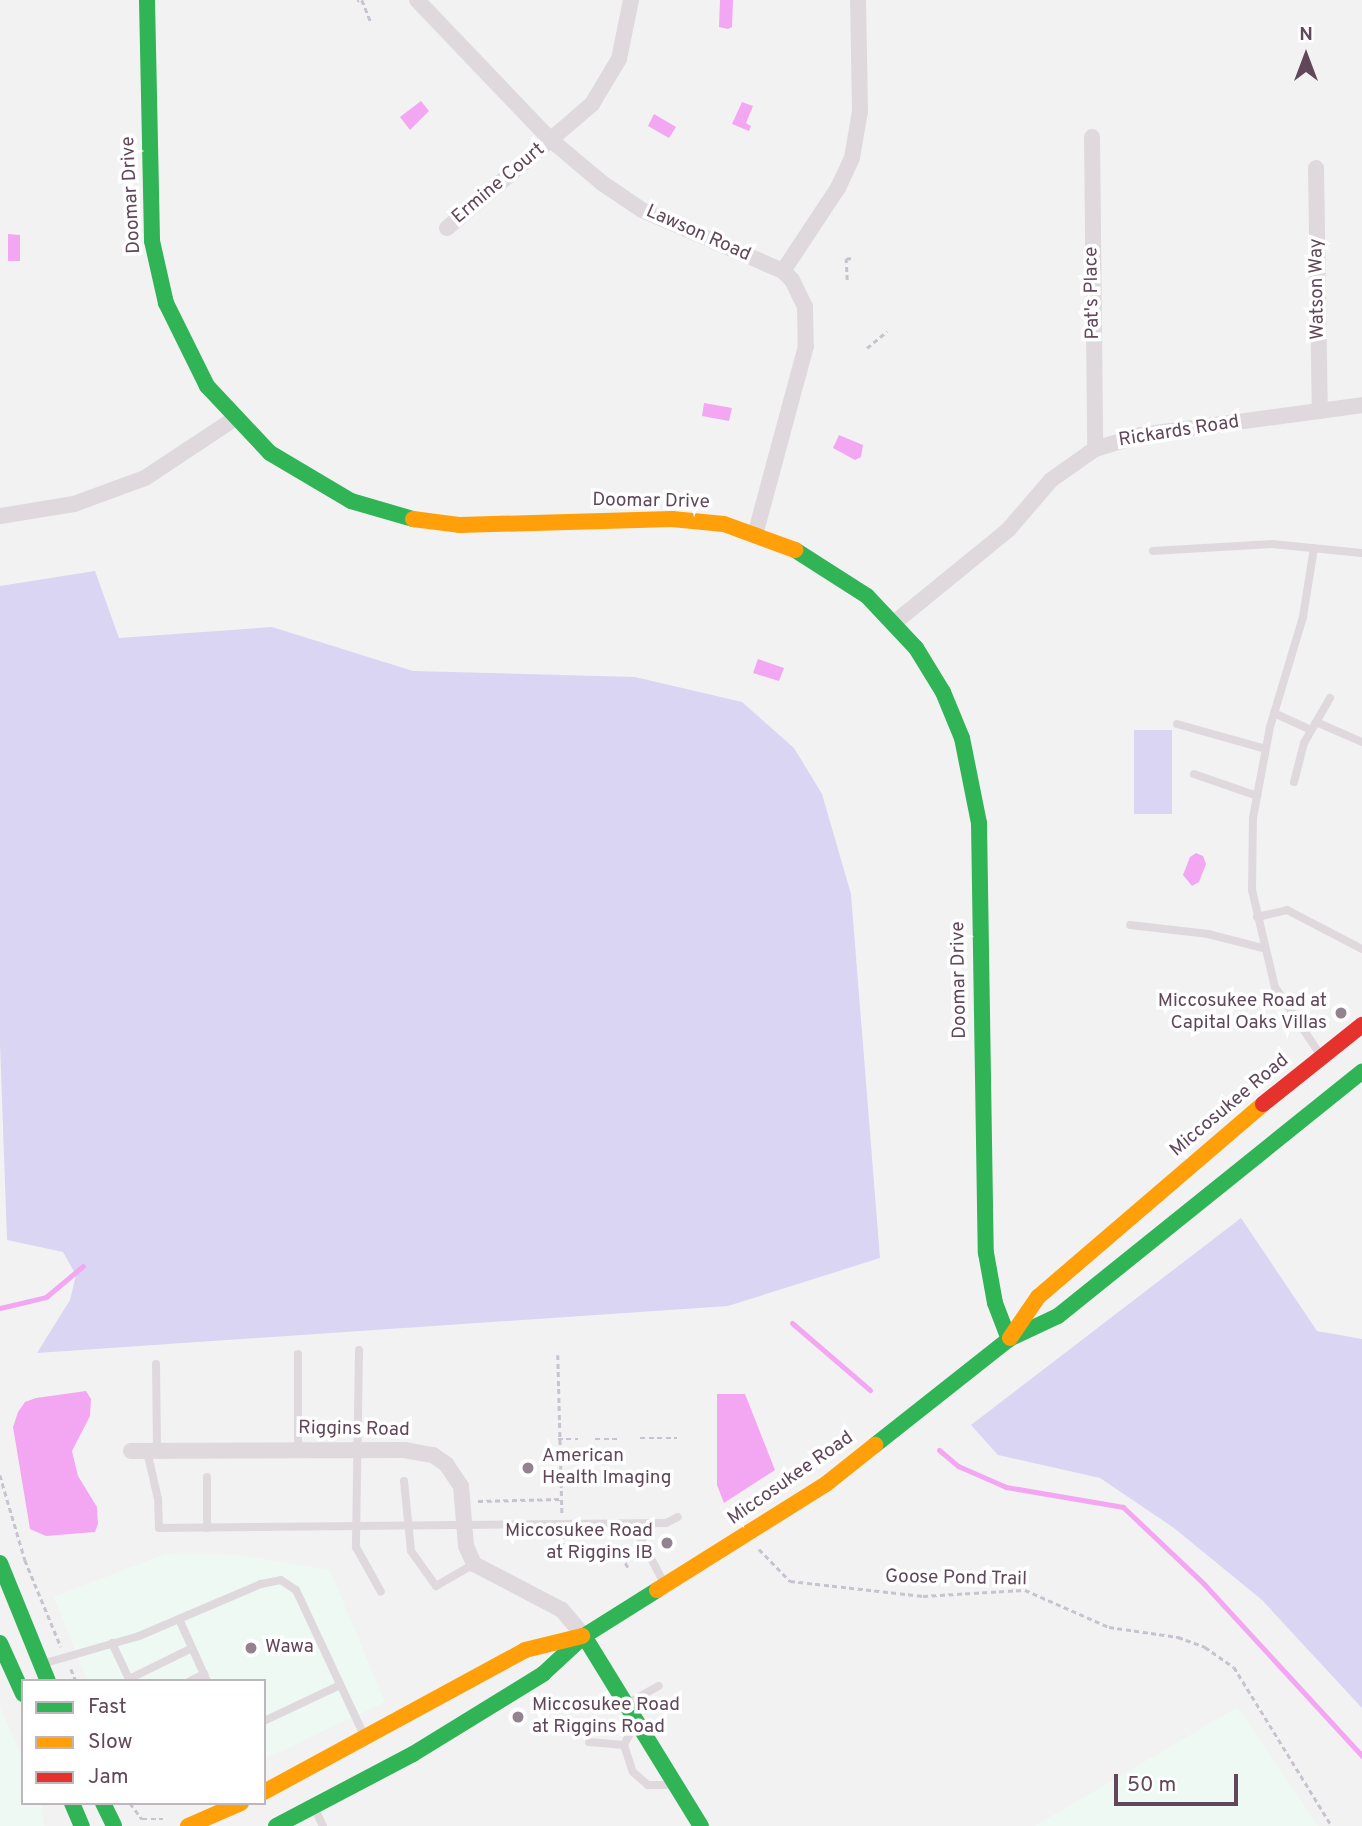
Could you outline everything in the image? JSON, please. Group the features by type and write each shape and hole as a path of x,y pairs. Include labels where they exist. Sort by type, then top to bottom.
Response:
{"street":[{"name":"Doomar Drive","path":"147,0 150,203 157,268 181,342 234,419 293,470 351,501 388,514 459,525 672,519 724,524 755,535 834,572 894,623 916,648 943,692 972,778 979,823 986,1253 995,1303 1009,1339"},
{"name":"Lawson Road","path":"417,0 551,139 642,210 783,271"},
{"name":"Ermine Court","path":"447,228 592,104 607,83 627,35 631,0"},
{"path":"755,535 808,325 799,291 783,271 838,188 852,158 860,111 858,0"},
{"name":"Pat's Place","path":"1092,137 1095,449"},
{"name":"Watson Way","path":"1315,168 1320,411"},
{"name":"Rickards Road","path":"894,623 1007,530 1051,480 1095,449 1141,435 1362,405"},
{"path":"0,516 74,504 145,478 234,419"},
{"name":"Miccosukee Road","path":"276,1826 413,1754 543,1674 584,1636 748,1535 882,1440 1009,1339 1058,1316 1332,1072 1362,1025"},
{"name":"Miccosukee Road","path":"1009,1339 1038,1297 1332,1072 1362,1072"},
{"name":"Riggins Road","path":"145,1451 419,1452 446,1464 461,1486 466,1546 474,1564"},
{"path":"0,1563 47,1679"},
{"path":"474,1564 562,1610 584,1636 701,1826"},
{"name":"Miccosukee Road","path":"266,1791 366,1740 525,1650 584,1636"},
{"path":"0,1643 21,1690"},
{"path":"73,1805 82,1826"},
{"path":"104,1805 114,1826"},
{"path":"188,1826 236,1805"}],"lane":[{"path":"1153,551 1272,544 1362,553"},
{"path":"1314,548 1303,617 1274,713 1257,796 1252,890 1263,948 1275,987 1332,1072"},
{"path":"1294,782 1314,726 1330,698"},
{"path":"1274,713 1362,742"},
{"path":"1177,724 1266,749"},
{"path":"1194,774 1257,796"},
{"path":"1257,917 1287,910 1362,949"},
{"path":"1130,925 1208,934 1263,948"},
{"path":"359,1350 356,1547 381,1592"},
{"path":"298,1354 298,1451"},
{"path":"156,1364 145,1451 158,1499 159,1528 633,1524 666,1523 678,1517"},
{"path":"207,1477 207,1528"},
{"path":"404,1481 406,1527 411,1551 436,1586 474,1564"},
{"path":"633,1524 665,1586"},
{"path":"41,1664 179,1619 261,1584 289,1583 366,1740"},
{"path":"179,1619 205,1677"},
{"path":"112,1643 129,1679"},
{"path":"131,1679 192,1648"},
{"path":"266,1720 340,1685"},
{"path":"625,1704 659,1686"},
{"path":"636,1722 624,1745 633,1772 643,1782 676,1785"},
{"path":"589,1742 624,1745"},
{"path":"314,1807 323,1826"}],"path":[{"path":"360,0 370,22"},
{"path":"847,280 846,258 851,258"},
{"path":"867,348 887,331"},
{"path":"558,1355 562,1515"},
{"path":"640,1438 677,1438"},
{"path":"559,1439 578,1439"},
{"path":"595,1439 621,1439"},
{"path":"0,1475 25,1560 61,1647"},
{"path":"478,1501 562,1499"},
{"path":"562,1534 563,1548 617,1548 629,1569"},
{"name":"Goose Pond Trail","path":"748,1535 790,1581 913,1595 1025,1590 1109,1627 1178,1637 1205,1647 1234,1667 1332,1826"},
{"path":"71,1669 75,1679"},
{"path":"132,1805 142,1819 163,1819"}],"shaded area":[{"path":"720,0 733,0 732,27 728,29 719,27"},
{"path":"421,101 429,111 410,130 400,117"},
{"path":"742,102 753,106 746,123 751,126 749,131 732,124"},
{"path":"654,114 676,127 669,138 648,126"},
{"path":"8,234 20,235 20,261 8,261"},
{"path":"704,403 732,408 729,421 702,416"},
{"path":"839,435 863,445 861,457 855,460 833,448"},
{"path":"95,571 119,638 272,627 413,671 635,677 742,702 794,748 822,794 851,894 880,1258 728,1306 37,1353 70,1300 76,1275 63,1252 7,1240 0,1043 0,586"},
{"path":"758,659 784,668 779,681 753,673"},
{"path":"1134,730 1172,730 1172,814 1134,814"},
{"path":"1196,853 1203,856 1206,864 1199,882 1192,886 1183,875 1190,857"},
{"path":"1241,1218 1317,1331 1362,1339 1362,1708 1262,1600 1174,1528 1100,1478 998,1455 971,1425"},
{"path":"86,1391 91,1399 90,1416 72,1451 78,1476 97,1507 98,1524 95,1532 46,1536 30,1529 13,1427 25,1402"},
{"path":"717,1394 745,1394 775,1470 724,1503 717,1485"},
{"path":"165,1554 240,1555 330,1570 385,1702 266,1758 266,1679 86,1679 54,1597"},
{"path":"1238,1707 1318,1826 1035,1826 1069,1806"},
{"path":"0,1708 21,1754 21,1805 42,1805 44,1826 0,1826"}],"waterway":[{"path":"0,1308 46,1297 83,1266"},
{"path":"792,1323 870,1390"},
{"path":"939,1450 958,1466 1006,1487 1123,1507 1204,1584 1362,1756"}],"traffic: fast":[{"path":"147,0 152,241 166,303 207,386 270,453 351,501 413,519"},
{"path":"795,550 867,596 916,648 943,692 962,738 979,823 986,1253 995,1303 1009,1339"},
{"path":"875,1445 1009,1339 1058,1316 1362,1072"},
{"path":"0,1563 47,1679"},
{"path":"276,1826 413,1754 543,1674 584,1636 657,1590"},
{"path":"584,1636 701,1826"},
{"path":"0,1643 21,1690"},
{"path":"73,1805 82,1826"},
{"path":"104,1805 114,1826"}],"traffic: slow":[{"path":"413,519 459,525 672,519 724,524 795,550"},
{"path":"1010,1338 1038,1297 1263,1104"},
{"path":"657,1590 826,1484 875,1445"},
{"path":"266,1791 525,1650 582,1636"},
{"path":"188,1826 236,1805"}],"traffic: jam":[{"path":"1263,1104 1362,1025"}],"place":[{"name":"Miccosukee Road at Capital Oaks Villas","path":"1341,1013"},
{"name":"American Health Imaging","path":"528,1468"},
{"name":"Miccosukee Road at Riggins IB","path":"667,1543"},
{"name":"Wawa","path":"251,1648"},
{"name":"Miccosukee Road at Riggins Road","path":"518,1717"}]}
